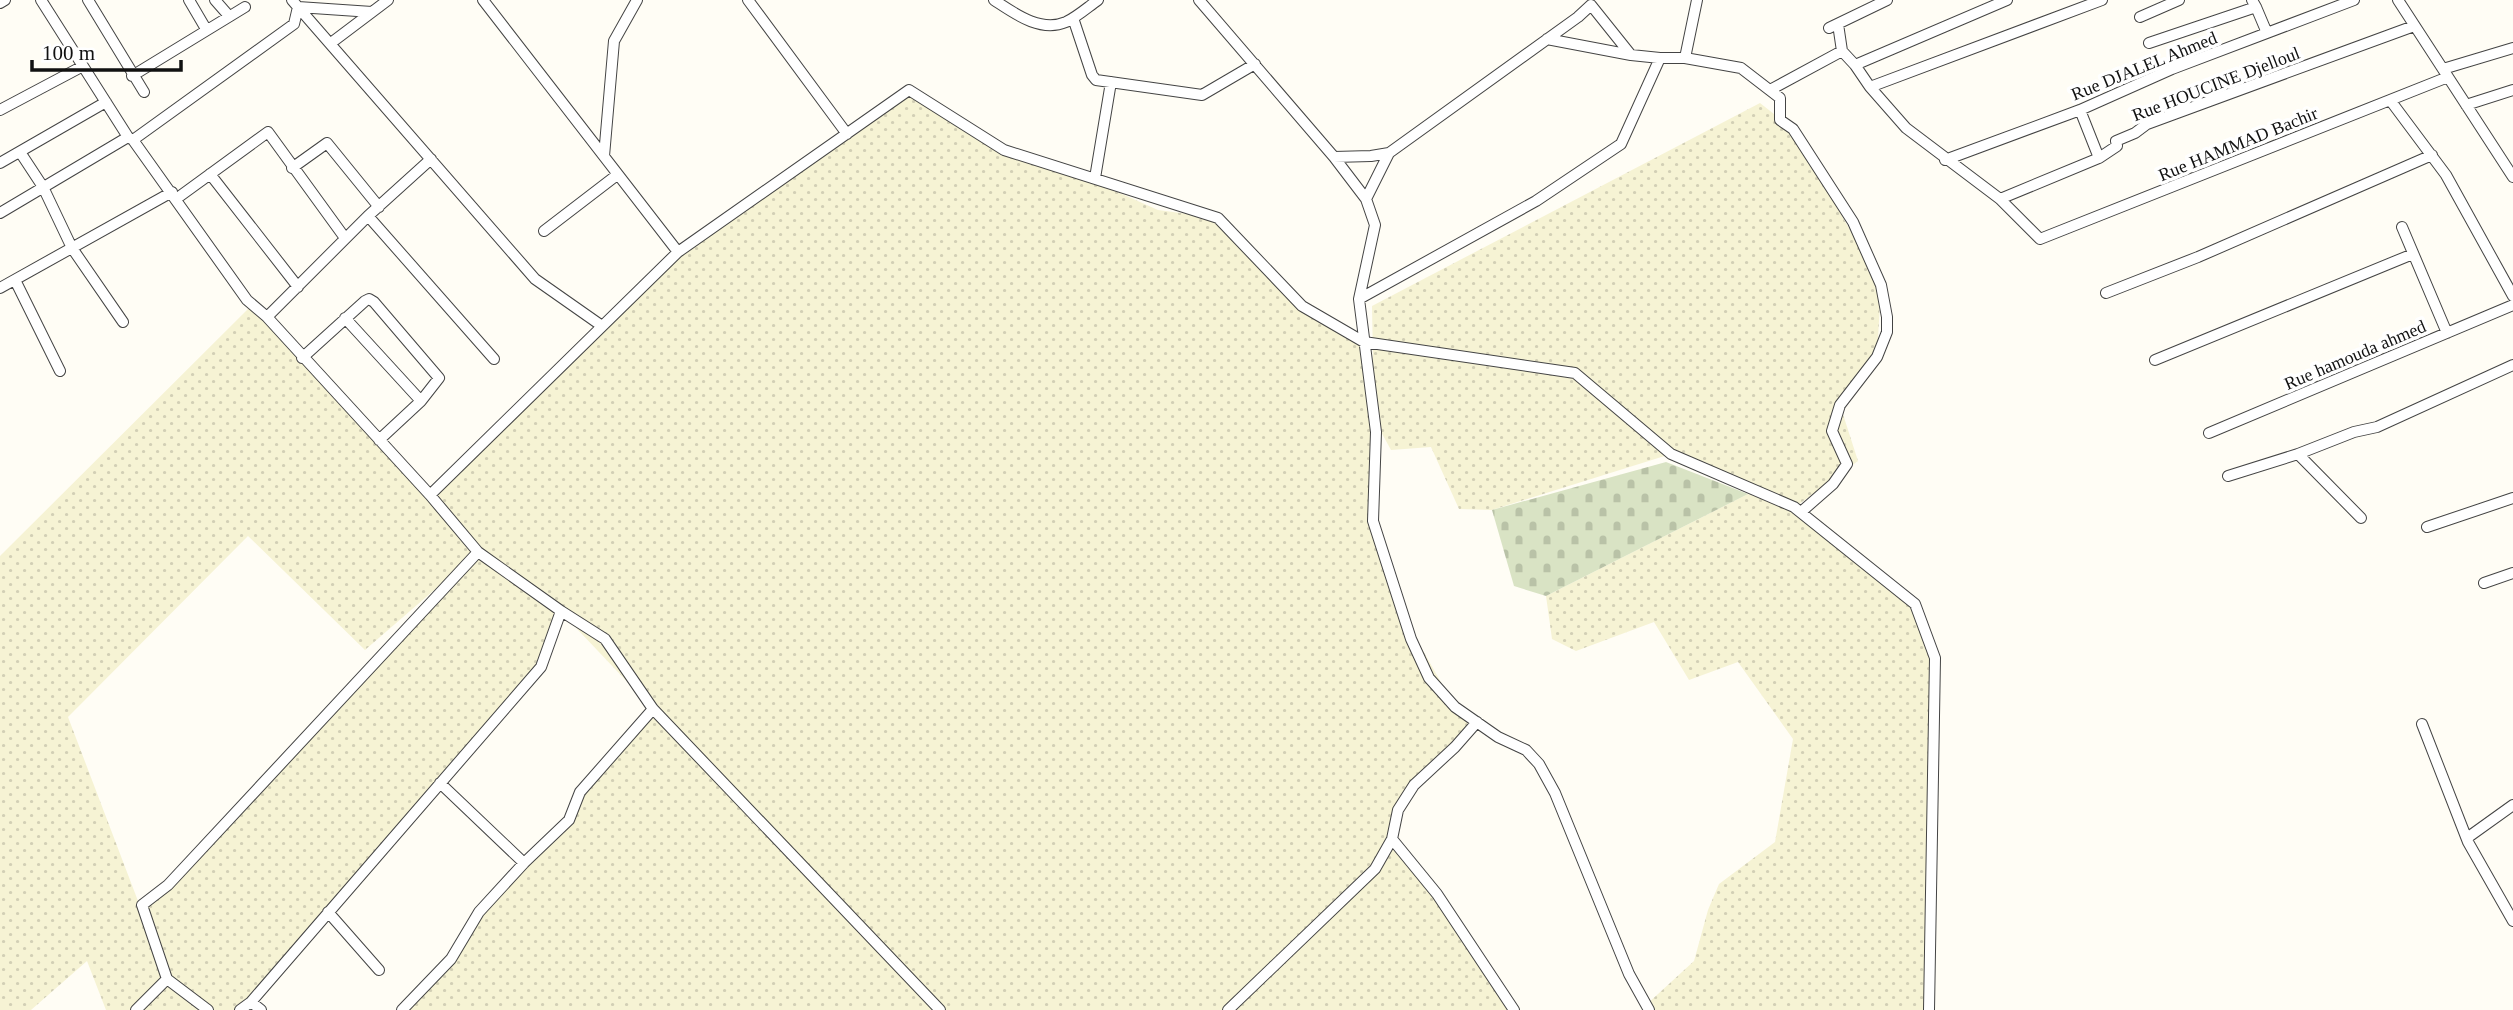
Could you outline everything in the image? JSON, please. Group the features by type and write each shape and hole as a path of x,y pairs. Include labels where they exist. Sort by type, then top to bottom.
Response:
{"street":[{"path":"0,3 5,0"},
{"path":"41,0 130,138 174,195 247,300 267,317 430,495 478,552 605,639 653,709 940,1010"},
{"path":"88,0 144,92"},
{"path":"188,0 206,29"},
{"path":"215,0 229,16"},
{"path":"331,43 388,0"},
{"path":"483,0 678,252"},
{"path":"604,156 614,41 637,0"},
{"path":"748,0 847,134"},
{"path":"994,0 1020,17 1039,24 1065,23 1098,0"},
{"path":"1199,0 1334,157 1366,199 1376,225 1359,299 1376,432 1373,521 1411,639 1429,678 1455,707 1498,737 1526,750 1538,764 1555,793 1629,974 1649,1010"},
{"path":"1685,58 1697,0"},
{"path":"1887,0 1834,26 1842,51 1906,128 2000,199"},
{"path":"1855,65 2007,0"},
{"path":"1870,87 2102,0"},
{"path":"2140,17 2179,0"},
{"name":"Rue DJALEL Ahmed","path":"1945,160 2080,110 2172,69 2354,0"},
{"path":"2398,0 2513,177"},
{"path":"1334,157 1389,153 1578,17 1589,3 1631,55"},
{"path":"295,4 372,12"},
{"path":"295,4 534,279 602,326"},
{"path":"0,213 130,138 294,24 295,4"},
{"path":"2149,43 2254,4 2267,33"},
{"path":"132,76 206,29 245,8"},
{"path":"1073,18 1093,78 1202,95 1255,64"},
{"name":"Rue HOUCINE Djelloul","path":"2000,199 2099,158 2117,146 2116,141 2135,133 2147,124 2414,26"},
{"path":"1547,39 1631,55 1685,58 1741,68 1780,98 1780,120 1793,129 1853,222 1881,285 1888,332 1877,357 1840,405 1832,431 1847,464 1833,484 1801,512"},
{"name":"Rue HAMMAD Bachir","path":"2000,199 2040,239 2390,100 2446,73 2513,48"},
{"path":"1770,90 1842,51"},
{"path":"1359,299 1536,201 1621,144 1660,58"},
{"path":"0,110 83,66"},
{"path":"1095,178 1111,82"},
{"path":"430,495 678,252 909,90 1004,150 1218,218 1302,306 1364,342 1575,373 1671,454 1794,507 1915,604 1935,658 1929,1010"},
{"path":"2466,104 2513,90"},
{"path":"2390,100 2461,199 2513,296"},
{"path":"0,163 106,102"},
{"path":"2080,110 2099,158"},
{"path":"0,288 174,195 210,174 268,132 345,238"},
{"path":"292,168 327,143 379,207"},
{"path":"20,152 43,187 72,248 123,322"},
{"path":"1366,199 1389,153"},
{"path":"2106,293 2198,257 2432,155"},
{"path":"267,317 345,238 430,159"},
{"path":"210,174 298,287"},
{"path":"544,231 617,174"},
{"path":"368,216 494,359"},
{"path":"2402,228 2448,333"},
{"path":"2155,360 2413,254"},
{"path":"15,280 60,371"},
{"path":"302,358 365,301 369,299 374,302 439,378 421,401 379,440"},
{"name":"Rue hamouda ahmed","path":"2208,433 2513,305"},
{"path":"345,318 421,401"},
{"path":"2228,476 2298,454 2354,432 2377,427 2513,365"},
{"path":"2298,454 2361,517"},
{"path":"2427,527 2513,498"},
{"path":"208,1010 167,979 142,905 168,885 478,552"},
{"path":"2484,583 2513,573"},
{"path":"240,1010 251,1002 541,667 561,611"},
{"path":"402,1010 451,959 479,912 569,820 580,792 653,709"},
{"path":"1228,1010 1375,869 1392,839 1398,810 1414,785 1455,747 1477,722"},
{"path":"2422,724 2467,838 2513,921"},
{"path":"440,783 524,863"},
{"path":"2467,838 2513,805"},
{"path":"1392,839 1437,894 1514,1010"},
{"path":"328,912 379,970"},
{"path":"136,1010 167,979"},
{"path":"251,1002 261,1010"}],"shaded area":[{"path":"909,90 1004,150 1077,174 1158,210 1218,218 1302,306 1364,342 1371,396 1373,521 1405,619 1455,707 1477,722 1434,766 1398,810 1392,839 1515,1010 402,1010 451,959 479,912 569,820 580,792 653,709 561,612 541,667 240,1010 106,1010 87,961 31,1010 0,1010 0,556 250,307 464,536 430,495 678,252","holes":["248,536 365,650 470,559 142,905 157,951 68,717"]},
{"path":"1760,103 1793,129 1881,285 1877,357 1840,405 1858,461 1795,507 1915,604 1935,658 1929,1010 1649,1010 1646,1005 1694,961 1708,910 1719,884 1775,842 1793,739 1738,662 1689,680 1654,622 1576,651 1552,639 1546,596 1748,494 1787,505 1671,454 1492,510 1459,509 1431,447 1391,450 1374,419 1372,306"}],"green space":[{"path":"1666,462 1748,494 1546,596 1514,586 1492,510"}]}
